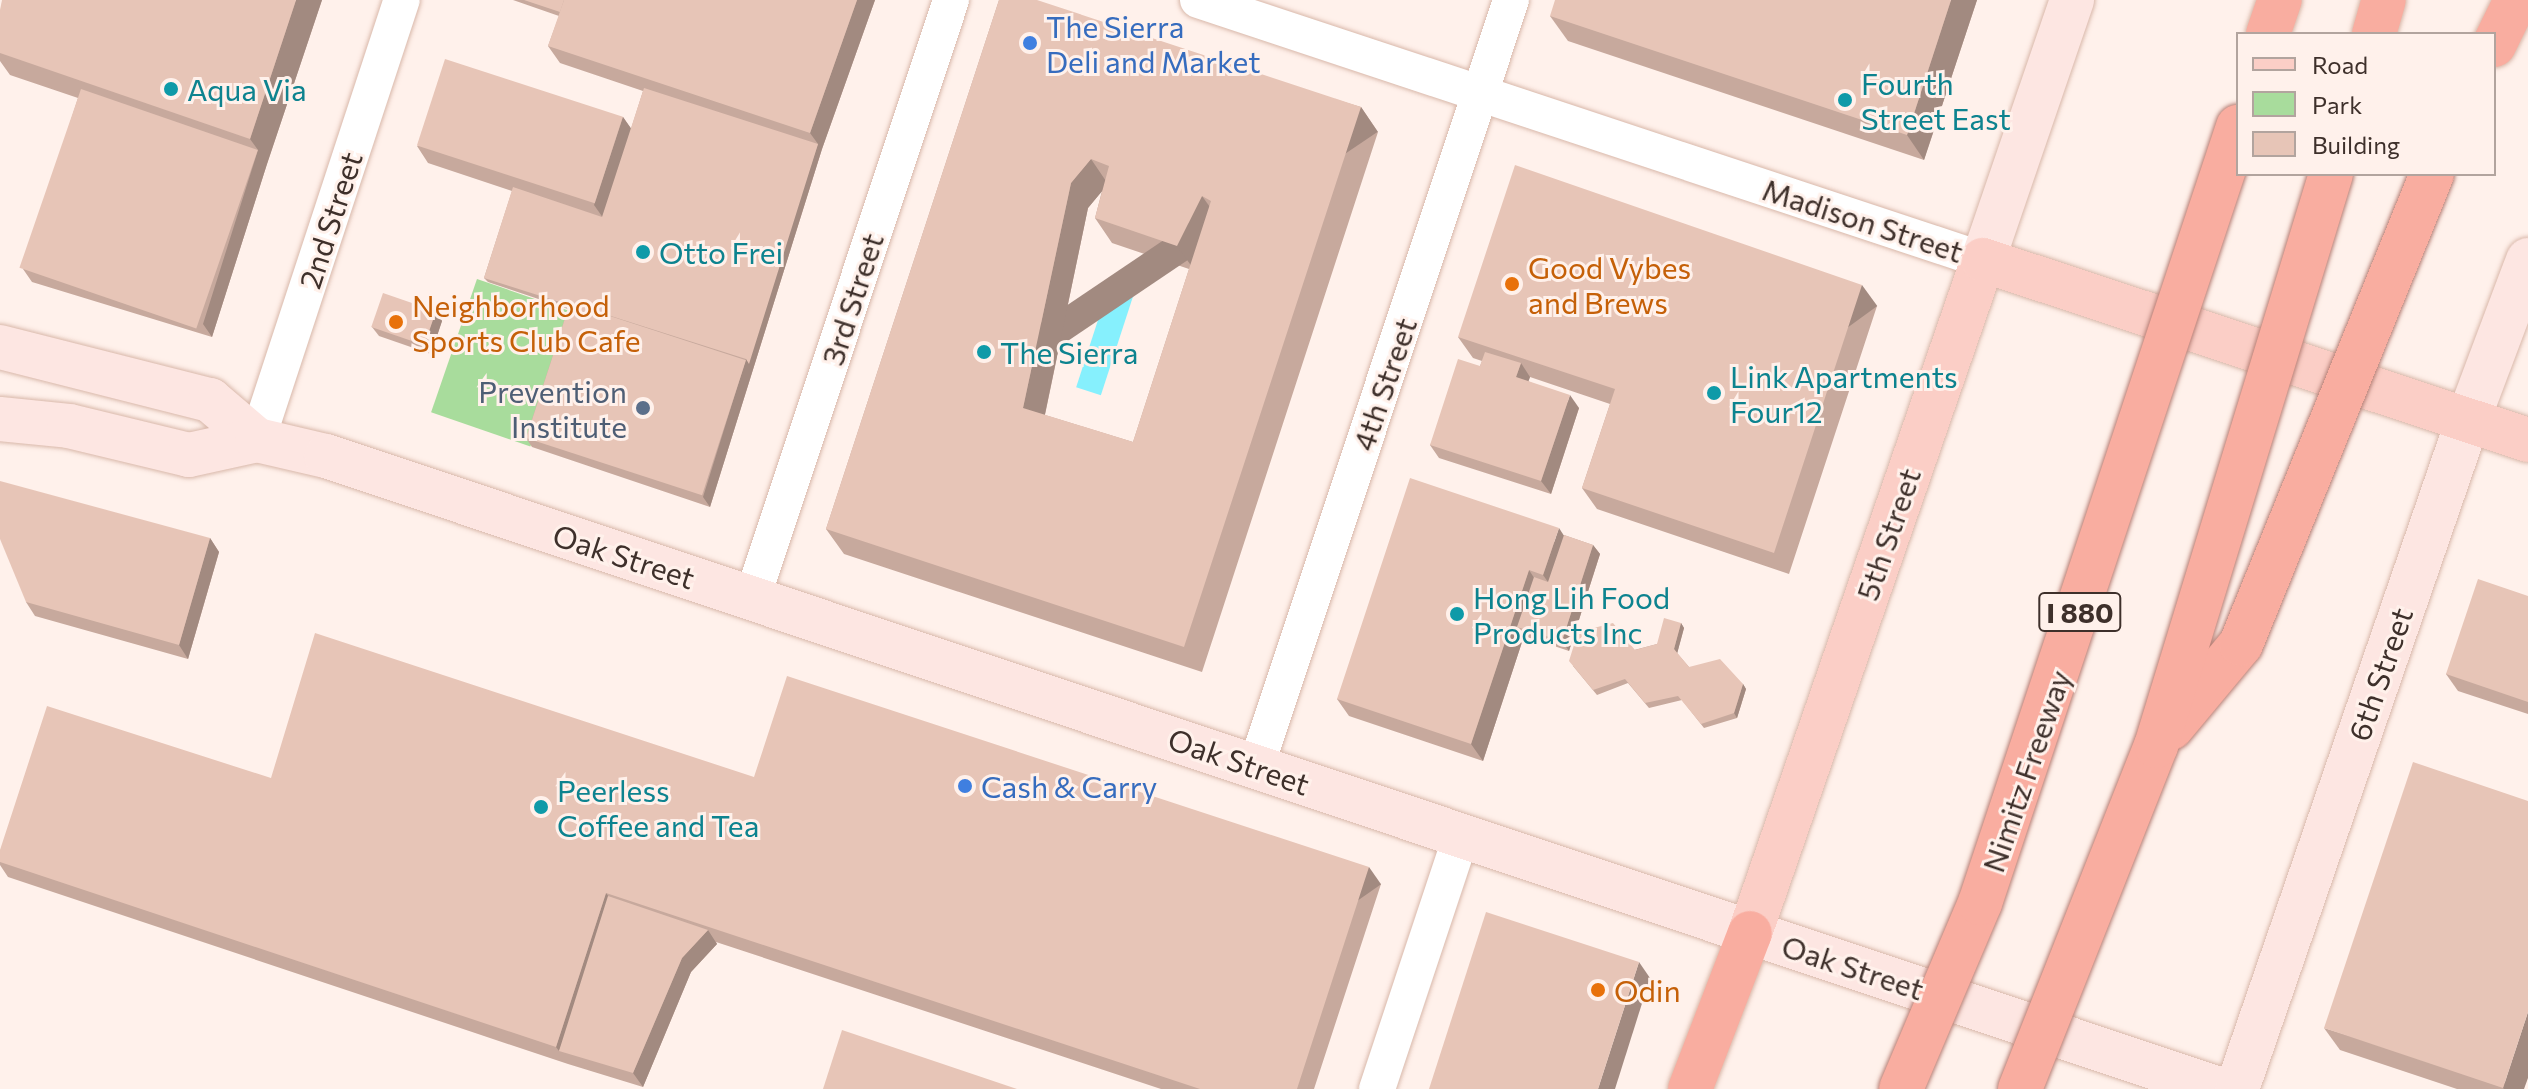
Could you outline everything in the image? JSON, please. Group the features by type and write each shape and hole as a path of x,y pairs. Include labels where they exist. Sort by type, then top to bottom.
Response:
{"highway":[{"path":"2269,32 2280,0"},
{"path":"2375,32 2384,0"},
{"path":"2496,41 2516,0"},
{"name":"Nimitz Freeway","path":"1901,1089 1980,903 2236,133"},
{"path":"2020,1089 2156,746 2330,176"},
{"path":"2156,746 2241,644 2431,176"},
{"path":"1690,1089 1750,933"}],"main road":[{"name":"5th Street","path":"1750,933 2072,0"},
{"name":"Madison Street","path":"1983,260 2528,440"},
{"name":"6th Street","path":"2237,1089 2468,420 2528,260"},
{"name":"Oak Street","path":"0,347 210,400 257,440"},
{"name":"Oak Street","path":"0,419 69,426 189,455 257,440 326,456 2219,1089"}],"street":[{"name":"2nd Street","path":"257,440 402,0"},
{"name":"3rd Street","path":"752,599 951,0"},
{"name":"Madison Street","path":"1198,0 1983,260"},
{"name":"4th Street","path":"1256,767 1511,0"},
{"path":"1377,1089 1461,836"}],"green space":[{"path":"477,279 576,313 530,447 431,412"}],"water":[{"path":"1112,277 1137,285 1101,395 1076,387"}],"building":[{"name":"Aqua Via","path":"2,0 296,0 250,139 0,53"},
{"path":"524,0 564,0 560,12"},
{"path":"564,0 857,0 810,133 548,46"},
{"name":"The Sierra","path":"999,0 1037,0 1361,107 1184,647 826,529","holes":["1091,159 1109,166 1095,218 1177,246 1202,196 1211,201 1133,442 1023,408 1071,183"]},
{"name":"Fourth Street East","path":"1555,0 1951,0 1907,135 1550,16"},
{"path":"445,59 623,117 595,203 417,146"},
{"name":"Otto Frei","path":"644,88 818,144 749,364 746,359 484,278 513,187 602,217"},
{"path":"81,89 258,150 196,329 19,268"},
{"name":"Link Apartments Four12","path":"1515,165 1862,285 1774,553 1582,488 1615,389 1458,337"},
{"path":"383,293 436,311 424,345 371,327"},
{"name":"Prevention Institute","path":"570,303 746,360 702,495 526,438"},
{"path":"1485,352 1521,363 1516,377 1570,395 1541,481 1430,445 1458,359 1480,366"},
{"name":"Hong Lih Food Products Inc","path":"1410,478 1559,528 1543,575 1529,570 1471,744 1337,699"},
{"path":"0,481 210,538 179,645 26,602 0,539"},
{"path":"1564,535 1593,545 1562,641 1517,627 1534,577 1548,582"},
{"path":"2478,579 2528,596 2528,702 2446,674"},
{"path":"1664,618 1681,623 1674,649 1689,667 1720,659 1743,684 1734,713 1701,724 1678,696 1645,703 1625,679 1593,690 1569,661 1578,632 1613,623 1635,650 1657,644"},
{"path":"315,633 754,777 787,676 1369,867 1297,1089 1200,1089 606,893 556,1047 0,862 0,850 47,706 271,778"},
{"path":"2413,762 2528,801 2528,1012 2503,1088 2324,1028"},
{"path":"608,896 708,930 682,958 633,1073 559,1051"},
{"path":"1486,912 1639,962 1598,1089 1429,1089"},
{"path":"842,1030 1017,1089 823,1089"}],"place":[{"name":"The Sierra Deli and Market","path":"1030,43"},
{"name":"Aqua Via","path":"171,89"},
{"name":"Fourth Street East","path":"1845,100"},
{"name":"Otto Frei","path":"643,252"},
{"name":"Good Vybes and Brews","path":"1512,284"},
{"name":"Neighborhood Sports Club Cafe","path":"396,322"},
{"name":"The Sierra","path":"984,352"},
{"name":"Link Apartments Four12","path":"1714,393"},
{"name":"Prevention Institute","path":"643,408"},
{"name":"Hong Lih Food Products Inc","path":"1457,614"},
{"name":"Cash & Carry","path":"965,786"},
{"name":"Peerless Coffee and Tea","path":"541,807"},
{"name":"Odin","path":"1598,990"}]}
